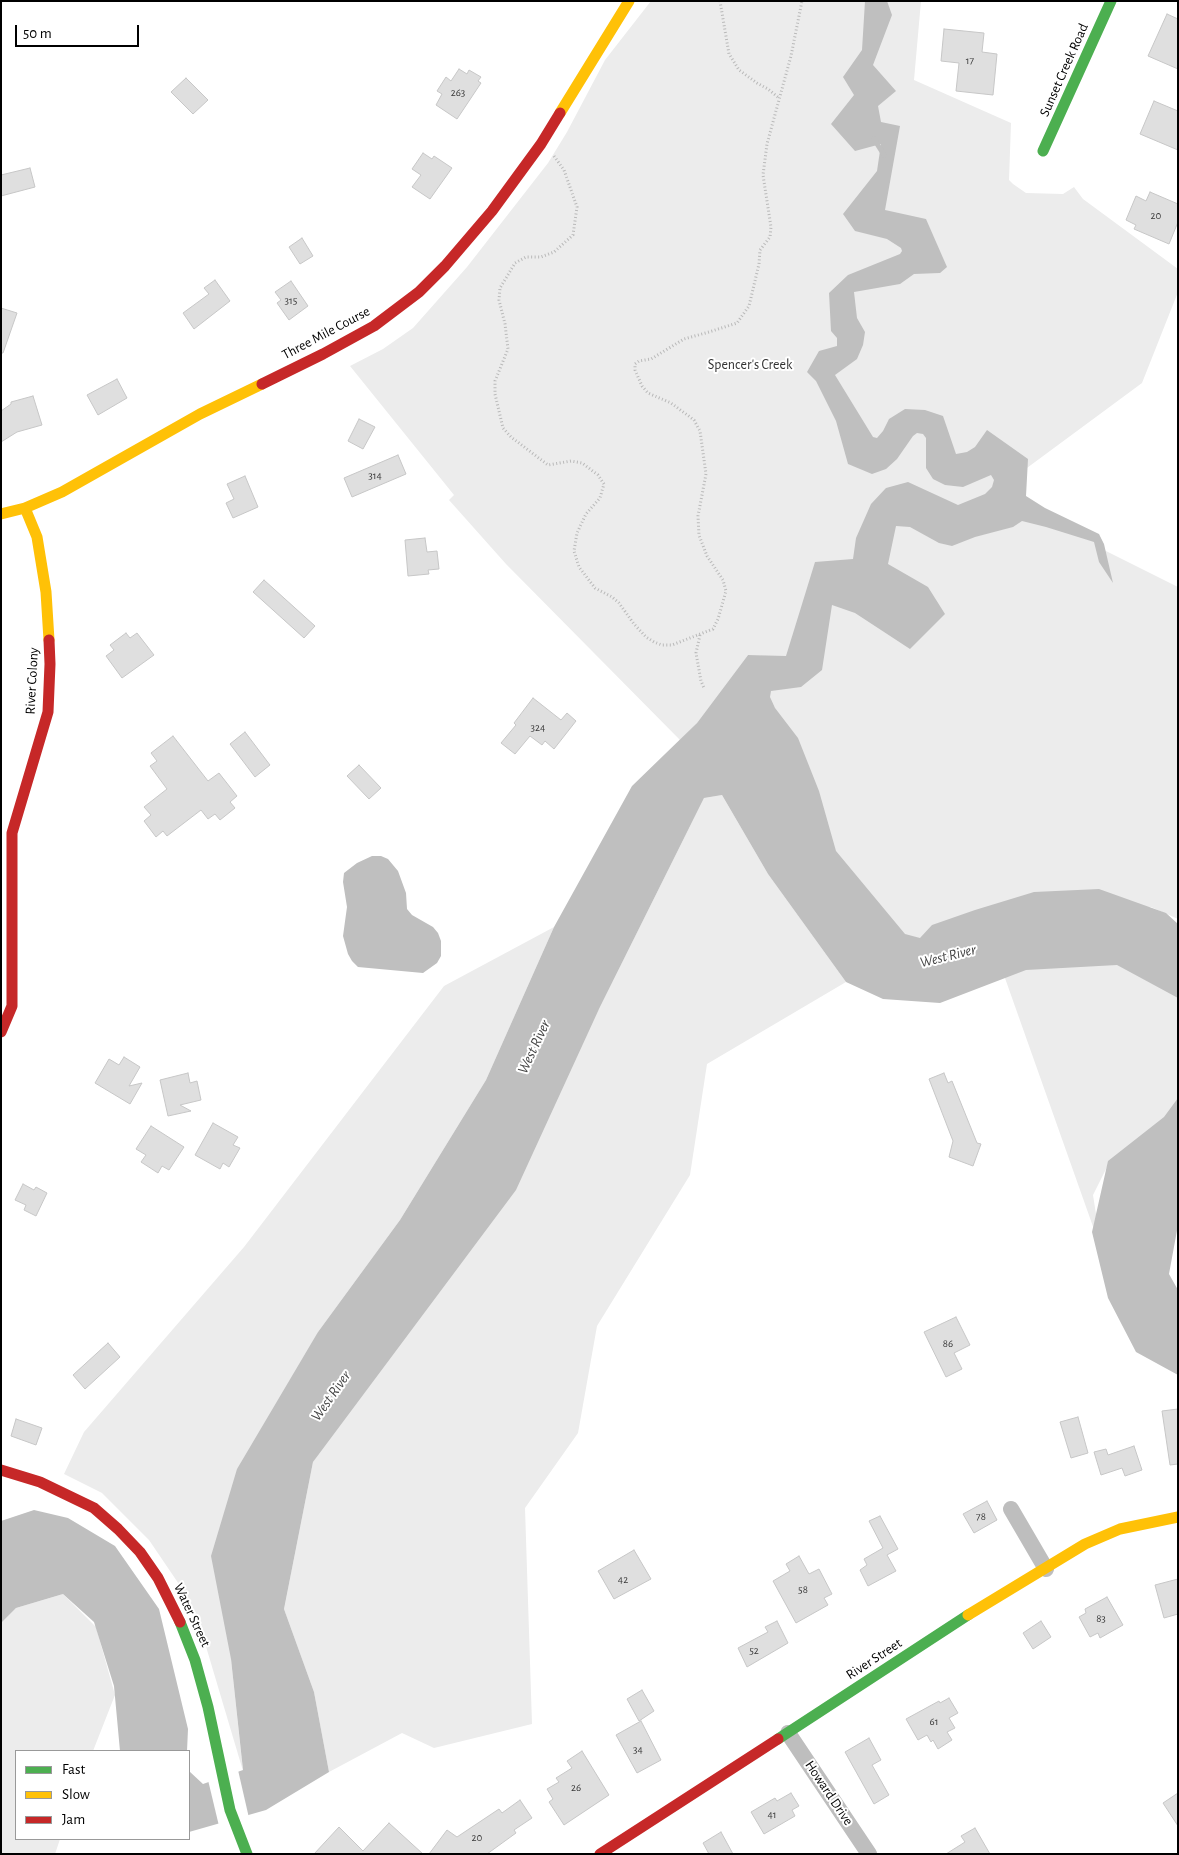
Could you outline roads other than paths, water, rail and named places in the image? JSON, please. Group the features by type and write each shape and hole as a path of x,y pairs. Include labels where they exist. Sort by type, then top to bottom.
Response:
{"street":[{"name":"Three Mile Course","path":"1,514 25,508 62,492 200,414 323,354 374,326 419,292 445,266 492,211 541,144 629,1"},
{"name":"Sunset Creek Road","path":"1043,151 1111,1"},
{"name":"River Colony","path":"1,1032 12,1006 12,833 48,712 50,657 46,592 37,537 25,508"},
{"name":"Water Street","path":"1,1470 40,1482 94,1508 140,1552 158,1578 175,1610 195,1660 208,1707 221,1772 234,1823 247,1854"},
{"path":"1011,1509 1046,1569"},
{"name":"River Street","path":"600,1854 975,1611 1085,1544 1120,1529 1178,1517"},
{"name":"Howard Drive","path":"788,1733 869,1854"}],"water":[{"name":"West River","path":"865,1 887,1 892,15 873,65 896,91 878,106 881,122 900,126 885,210 926,219 947,267 940,273 914,274 900,284 854,292 857,318 865,332 863,345 857,359 835,375 873,437 877,438 889,419 905,409 925,410 943,416 956,454 967,452 975,447 987,430 1028,459 1026,496 1045,508 1099,534 1104,544 1113,583 1099,562 1094,542 1046,527 1022,521 1013,527 975,537 952,546 939,543 910,527 896,526 888,564 928,587 945,614 910,649 855,613 832,605 822,670 801,687 771,691 770,697 775,708 798,738 819,791 836,851 905,934 920,938 932,925 1034,892 1099,889 1166,913 1178,924 1178,998 1117,965 1026,970 940,1003 883,999 846,982 768,874 722,795 704,798 599,1009 516,1190 313,1462 284,1609 314,1692 329,1772 266,1810 190,1832 190,1772 203,1784 243,1770 231,1659 211,1556 237,1469 318,1332 400,1220 486,1080 554,927 632,786 697,723 748,655 786,656 815,562 853,559 856,538 871,504 886,488 908,482 958,505 985,494 992,487 994,480 991,475 963,487 945,485 933,479 926,468 926,438 923,434 917,433 897,459 886,469 872,474 848,464 836,421 816,381 807,372 819,351 837,346 837,338 831,331 829,293 848,275 900,254 902,251 901,248 887,239 855,231 843,214 877,171 881,144 855,151 831,124 854,95 843,77 862,50"},
{"path":"372,856 381,856 388,859 398,871 406,893 407,909 412,915 433,927 438,933 441,941 441,956 437,963 423,973 358,967 348,954 343,936 347,907 343,882 344,873 357,863"},
{"path":"1178,1098 1178,1225 1169,1274 1178,1290 1178,1375 1136,1352 1108,1298 1092,1232 1108,1161 1164,1117"},
{"path":"34,1510 68,1518 115,1546 159,1609 188,1729 187,1750 120,1750 114,1686 94,1622 63,1594 16,1608 1,1623 1,1521"}],"waterway":[{"path":"874,139 884,155"}],"park label":[{"name":"Spencer's Creek","path":"750,365"}]}
